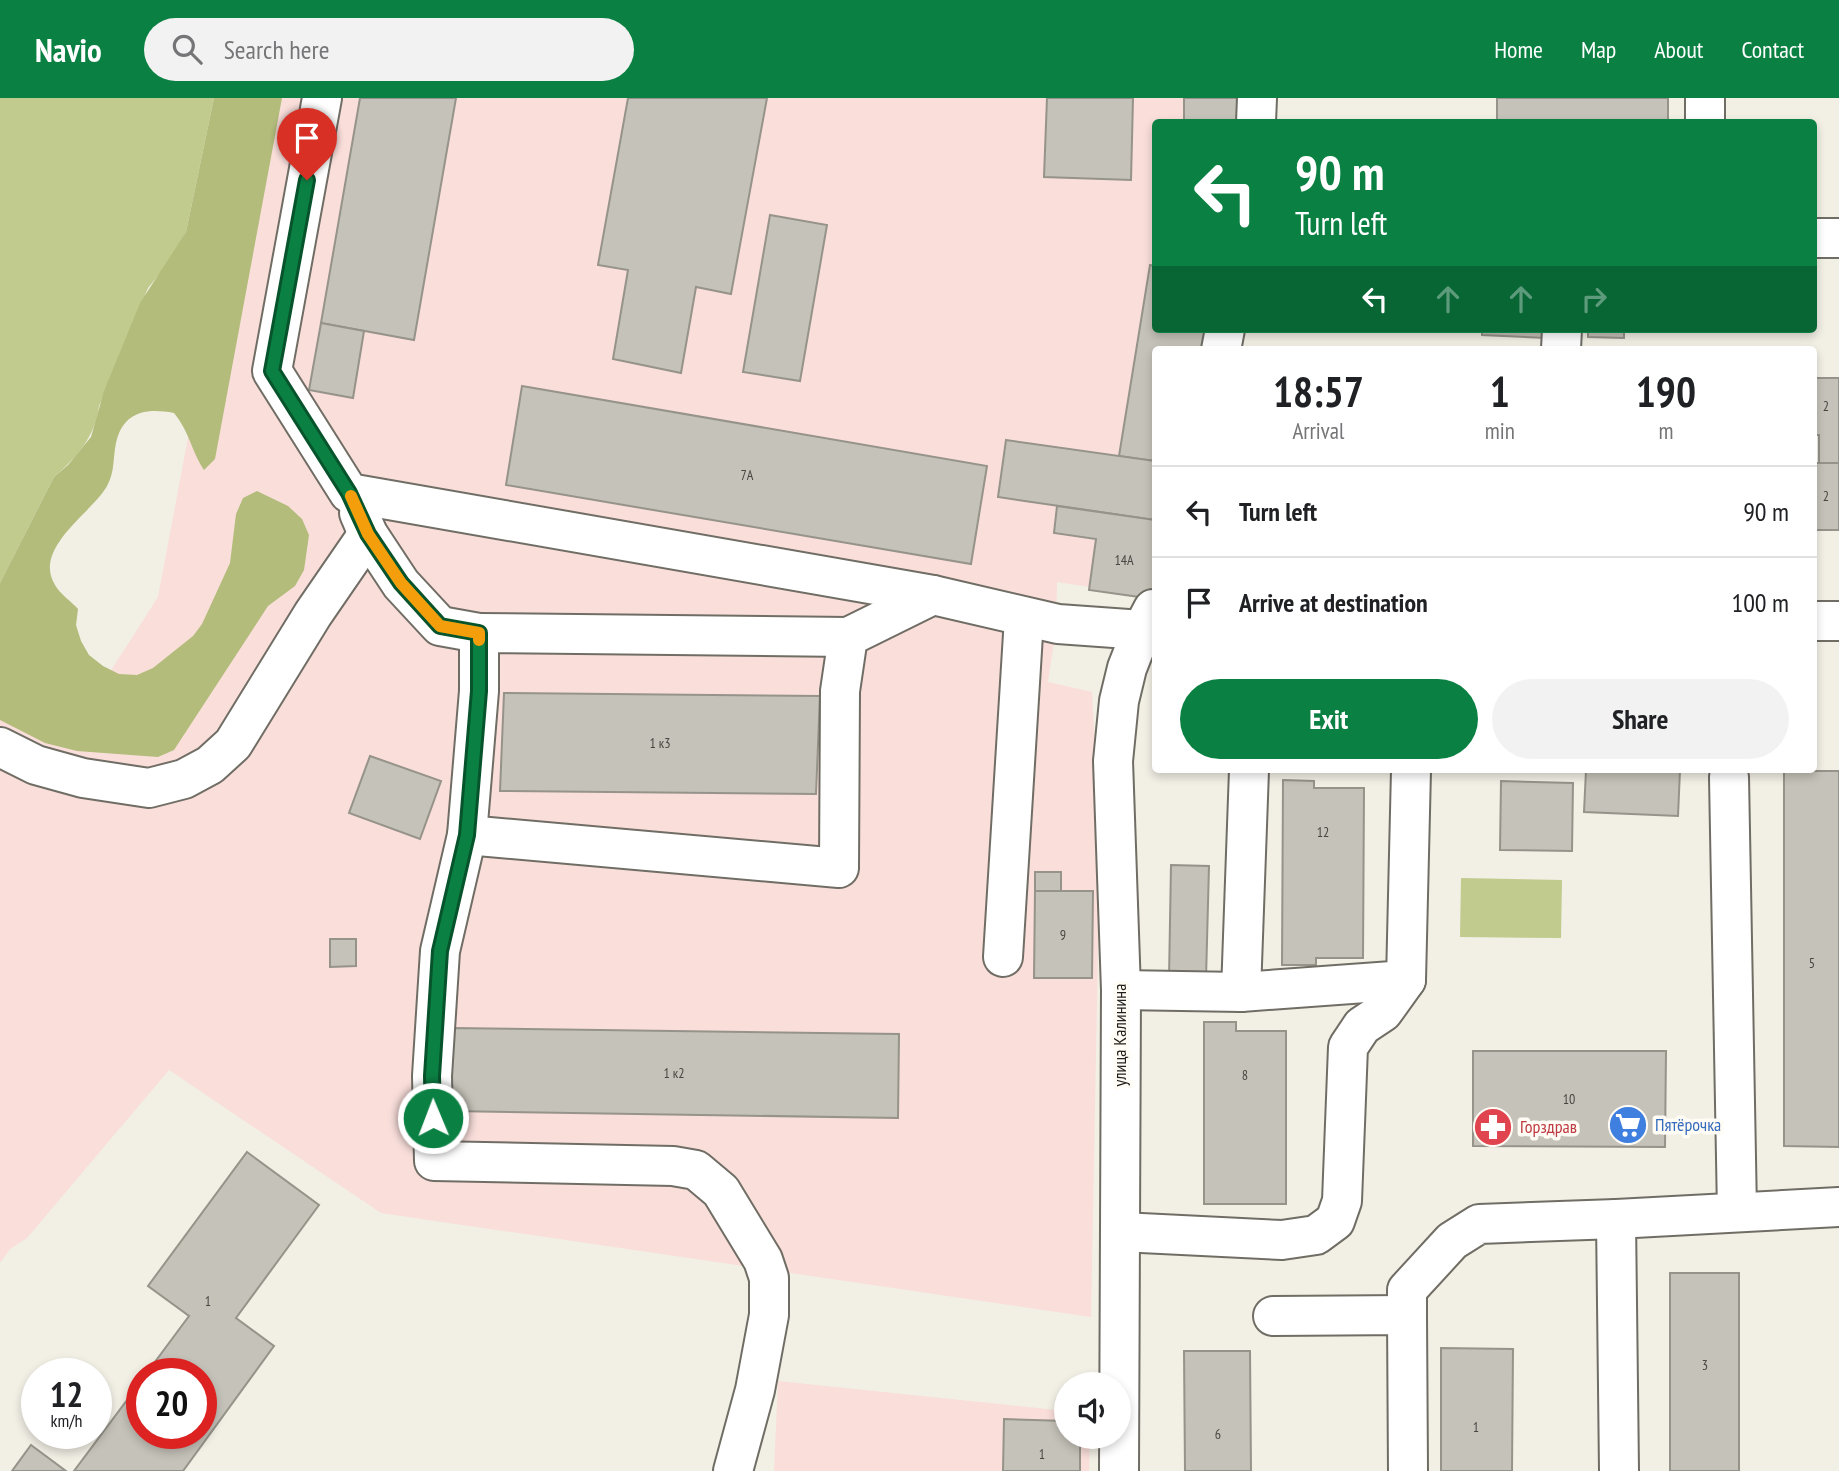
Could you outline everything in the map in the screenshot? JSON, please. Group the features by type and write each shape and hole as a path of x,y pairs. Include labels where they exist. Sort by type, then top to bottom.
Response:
{"street":[{"path":"321,98 272,371 349,493 368,534 401,583 440,626 479,633 848,638 933,595"},
{"path":"1256,119 1257,98"},
{"path":"1705,98 1705,119"},
{"path":"1817,238 1839,238"},
{"path":"349,493 933,595 1058,624 1151,622"},
{"path":"0,747 36,765 83,778 149,788 184,779 210,765 233,744 313,614 368,534"},
{"path":"1003,957 1024,618"},
{"path":"1817,621 1839,621"},
{"name":"улица Калинина","path":"1119,1471 1121,990 1113,761 1119,701 1127,668 1151,622"},
{"path":"479,633 479,691 467,835 440,951 432,1076 434,1161 673,1166 696,1170 721,1191 763,1260 769,1278 769,1315 755,1390 733,1471"},
{"path":"467,835 839,868 840,691 848,638"},
{"path":"1241,992 1249,773"},
{"path":"1121,1232 1282,1240 1316,1235 1335,1221 1342,1201 1348,1047 1362,1026 1383,1012 1406,980 1411,773"},
{"path":"1729,777 1737,1212"},
{"path":"1121,990 1241,992 1406,980"},
{"path":"1408,1471 1407,1290 1452,1241 1479,1224 1616,1220 1839,1207"},
{"path":"1616,1220 1619,1471"},
{"path":"1273,1316 1407,1315"}],"shaded area":[{"path":"252,98 1249,98 1248,119 1152,119 1152,333 1155,333 1155,346 1152,346 1152,597 1057,582 1056,629 1048,682 1092,692 1100,840 1091,1317 381,1213 169,1070 27,1238 10,1249 0,1263 0,711 64,744 158,597"},
{"path":"778,1381 1054,1410 1054,1449 1090,1449 1089,1471 774,1471"}],"green space":[{"path":"0,98 214,98 186,232 169,262 148,288 99,406 89,437 70,462 54,477 0,583"},
{"path":"214,98 282,98 215,459 204,470 174,413 152,411 134,416 127,421 118,437 107,486 58,544 51,558 50,571 57,588 78,609 76,625 89,655 119,674 137,675 153,668 193,636 202,624 230,563 236,514 243,498 257,491 288,506 302,519 309,535 304,570 295,586 268,606 174,750 158,757 77,751 45,743 0,720 0,583 54,477 68,465 91,437 104,391 140,303 186,232"},
{"path":"1461,878 1562,880 1561,938 1460,937"}],"building":[{"path":"360,98 456,98 414,340 321,323"},
{"path":"628,98 767,98 731,294 696,287 681,373 613,359 628,270 598,265"},
{"path":"1047,98 1133,98 1131,180 1044,177"},
{"path":"1184,98 1244,98 1244,119 1184,119"},
{"path":"1497,98 1668,98 1668,119 1497,119"},
{"path":"770,215 827,225 800,381 743,372"},
{"path":"1150,265 1152,333 1209,333 1208,346 1152,346 1152,461 1119,456"},
{"path":"321,323 364,331 353,398 309,390"},
{"path":"1546,333 1546,338 1482,335"},
{"path":"1588,333 1624,333 1624,338 1588,337"},
{"path":"1817,378 1839,378 1839,463 1819,463"},
{"path":"522,386 987,466 971,564 506,485"},
{"path":"1006,440 1152,461 1152,520 998,497"},
{"path":"1817,463 1839,463 1839,530 1817,530"},
{"path":"1057,506 1152,520 1152,599 1089,590 1096,539 1054,533"},
{"path":"504,693 820,696 816,794 500,791"},
{"path":"370,756 441,781 420,839 349,813"},
{"path":"1839,771 1839,1147 1784,1146 1784,773"},
{"path":"1586,773 1680,773 1678,816 1584,812"},
{"path":"1283,780 1314,781 1314,788 1364,788 1363,958 1316,958 1316,965 1282,965"},
{"path":"1501,781 1573,783 1572,851 1500,850"},
{"path":"1171,865 1209,866 1206,979 1169,979"},
{"path":"1035,872 1061,872 1061,891 1035,891"},
{"path":"1035,891 1093,891 1092,978 1034,978"},
{"path":"330,939 356,939 356,966 330,967"},
{"path":"1204,1022 1236,1022 1236,1031 1286,1031 1286,1204 1204,1204"},
{"path":"451,1028 899,1034 898,1118 450,1111"},
{"path":"1473,1051 1666,1051 1665,1147 1473,1146"},
{"path":"247,1152 319,1205 236,1318 274,1346 217,1424 217,1358 158,1358 189,1316 148,1286"},
{"path":"1670,1273 1739,1273 1739,1471 1670,1471"},
{"path":"1441,1348 1513,1349 1512,1471 1441,1471"},
{"path":"1184,1351 1250,1351 1251,1471 1185,1471"},
{"path":"126,1401 126,1449 199,1449 183,1471 74,1471 90,1449 112,1449 112,1420"},
{"path":"1004,1419 1054,1421 1054,1449 1080,1449 1080,1471 1003,1471"},
{"path":"28,1449 36,1449 66,1471 12,1471"}],"slow traffic":[{"path":"351,496 368,534 401,583 440,626 479,633 479,640"}],"place":[{"name":"Пятёрочка","path":"1628,1125"},
{"name":"Горздрав","path":"1493,1127"}],"route":[{"path":"307,180 272,371 349,493 368,534 401,583 440,626 479,633 479,691 467,835 440,951 432,1076 433,1118"}]}
